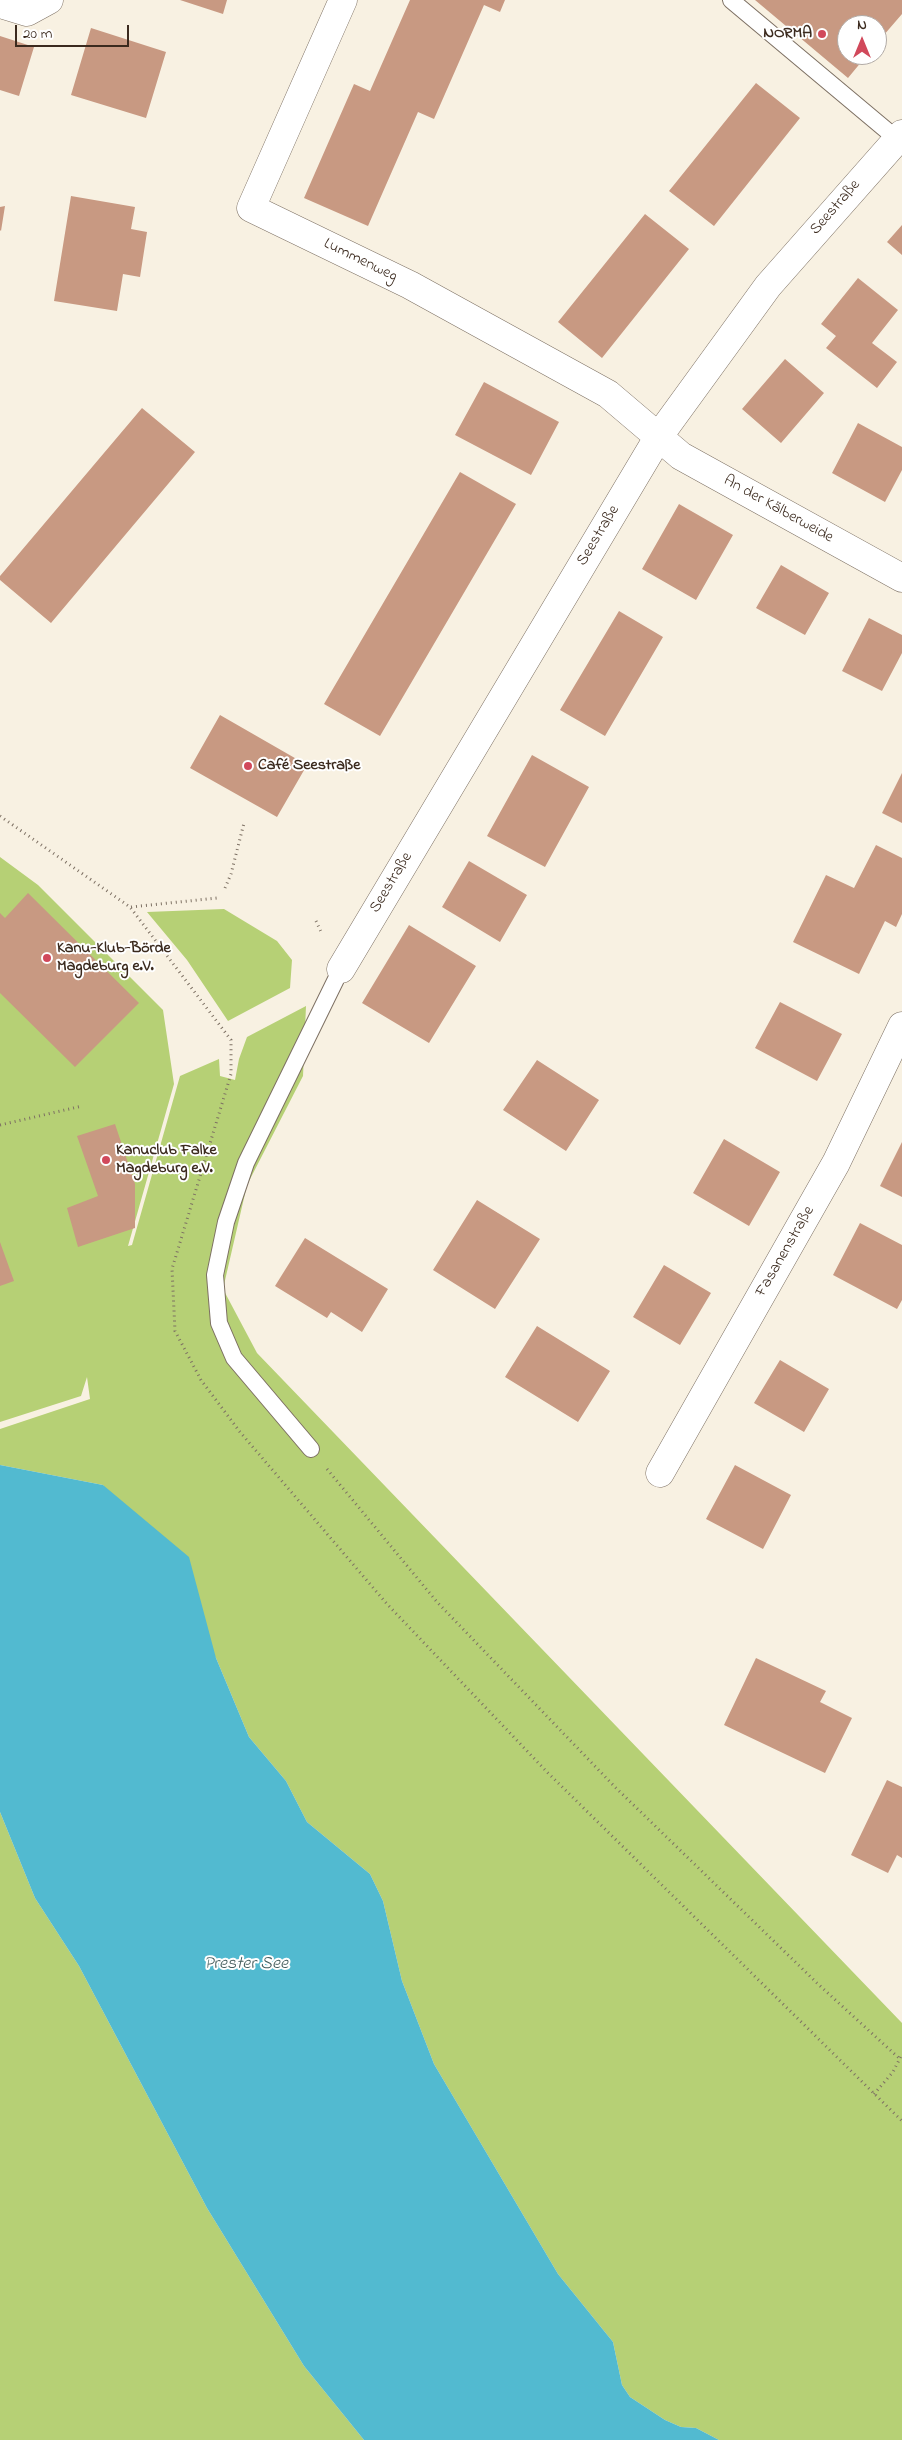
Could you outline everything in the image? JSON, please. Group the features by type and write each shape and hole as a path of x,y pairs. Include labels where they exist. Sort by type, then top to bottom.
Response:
{"street":[{"path":"0,4 27,12 49,0"},
{"name":"Lummenweg","path":"343,0 251,208 410,285 608,394 659,436"},
{"name":"Seestraße","path":"341,969 659,436 768,286 900,136"},
{"name":"An der Kälberweide","path":"659,436 681,456 902,578"},
{"name":"Fasanenstraße","path":"660,1473 836,1163 902,1026"}],"lane":[{"path":"731,0 900,136"},
{"path":"311,1449 234,1358 219,1323 215,1275 226,1222 246,1163 341,969"}],"path":[{"path":"0,816 130,907 231,1040 231,1074 172,1268 176,1331 201,1380 240,1432 387,1604 548,1773 902,2121"},
{"path":"225,888 231,874 244,823"},
{"path":"130,907 217,898"},
{"path":"0,1125 82,1106"},
{"path":"311,1449 438,1602 615,1786 818,1984 900,2059"},
{"path":"874,2094 893,2072 902,2054"}],"green space":[{"path":"0,857 38,885 163,1010 174,1084 128,1246 132,1245 180,1076 219,1059 220,1076 235,1080 239,1059 247,1037 306,1006 303,1076 247,1185 223,1289 257,1353 902,2023 902,2440 719,2440 696,2428 681,2427 665,2420 630,2397 622,2385 613,2342 558,2274 434,2064 402,1981 383,1901 370,1874 307,1822 286,1781 249,1737 216,1658 103,1485 0,1465 0,1429 90,1399 87,1377 81,1396 0,1422"},
{"path":"224,909 277,941 292,960 290,988 228,1021 187,960 147,912"},
{"path":"0,1812 35,1898 79,1966 207,2208 304,2366 364,2440 0,2440"}],"water":[{"name":"Prester See","path":"0,1465 103,1485 189,1557 216,1658 249,1737 286,1781 307,1822 370,1874 383,1901 402,1981 434,2064 558,2274 613,2342 622,2385 630,2397 665,2420 681,2427 696,2428 719,2440 364,2440 304,2366 207,2208 79,1966 35,1898 0,1812"}],"building":[{"path":"180,0 227,0 223,14"},
{"path":"410,0 505,0 500,12 484,5 434,119 418,112 368,226 304,198 354,84 370,91"},
{"name":"NORMA","path":"755,0 902,0 902,14 887,31 887,15 837,15 837,65 859,65 848,78"},
{"path":"91,28 166,52 146,118 71,95"},
{"path":"0,36 34,47 19,96 0,90"},
{"path":"756,83 800,118 714,226 669,191"},
{"path":"71,196 135,207 131,229 147,232 140,277 123,274 117,311 54,301"},
{"path":"5,206 1,231 0,207"},
{"path":"645,214 689,249 602,358 558,322"},
{"path":"902,225 902,255 887,242"},
{"path":"858,278 898,310 872,343 897,362 877,388 826,348 836,336 821,324"},
{"path":"785,359 824,393 781,443 742,409"},
{"path":"484,382 559,422 531,475 455,435"},
{"path":"142,408 195,452 51,623 0,580 0,576"},
{"path":"858,423 902,447 902,470 885,502 832,473"},
{"path":"460,472 516,504 380,736 324,704"},
{"path":"679,504 733,535 696,600 642,569"},
{"path":"781,565 829,593 805,635 756,608"},
{"path":"619,611 663,637 605,736 560,710"},
{"path":"869,618 902,635 902,653 882,691 842,671"},
{"name":"Café Seestraße","path":"220,715 307,765 277,817 190,768"},
{"path":"532,755 589,787 545,867 487,836"},
{"path":"902,773 902,823 882,813"},
{"path":"876,845 902,858 902,914 896,927 885,921 859,974 793,942 826,875 854,888"},
{"path":"469,861 527,895 500,942 442,907"},
{"name":"Kanu-Klub-Börde Magdeburg e.V.","path":"28,893 139,1003 75,1067 0,993 0,913 5,918"},
{"path":"409,925 476,966 429,1043 362,1003"},
{"path":"780,1002 842,1034 817,1081 755,1048"},
{"path":"537,1060 599,1100 566,1151 503,1110"},
{"path":"115,1124 135,1184 135,1228 78,1247 67,1208 98,1196 77,1136"},
{"path":"724,1139 780,1172 749,1226 693,1193"},
{"path":"902,1142 902,1197 880,1186"},
{"path":"477,1200 540,1239 495,1309 433,1270"},
{"path":"860,1223 902,1245 902,1300 897,1309 833,1275"},
{"path":"305,1238 388,1289 362,1332 331,1312 327,1318 275,1286"},
{"path":"0,1242 14,1281 0,1286"},
{"path":"664,1265 711,1293 680,1345 633,1317"},
{"path":"537,1326 610,1371 578,1422 505,1377"},
{"path":"780,1360 829,1389 804,1432 754,1403"},
{"path":"735,1465 791,1495 763,1549 706,1519"},
{"path":"756,1658 826,1691 820,1702 852,1718 825,1773 724,1725"},
{"path":"887,1780 902,1787 902,1858 897,1855 888,1873 851,1855"}],"place":[{"name":"NORMA","path":"822,34"},
{"name":"Café Seestraße","path":"248,766"},
{"name":"Kanu-Klub-Börde Magdeburg e.V.","path":"47,958"},
{"name":"Kanuclub Falke Magdeburg e.V.","path":"106,1160"}]}
